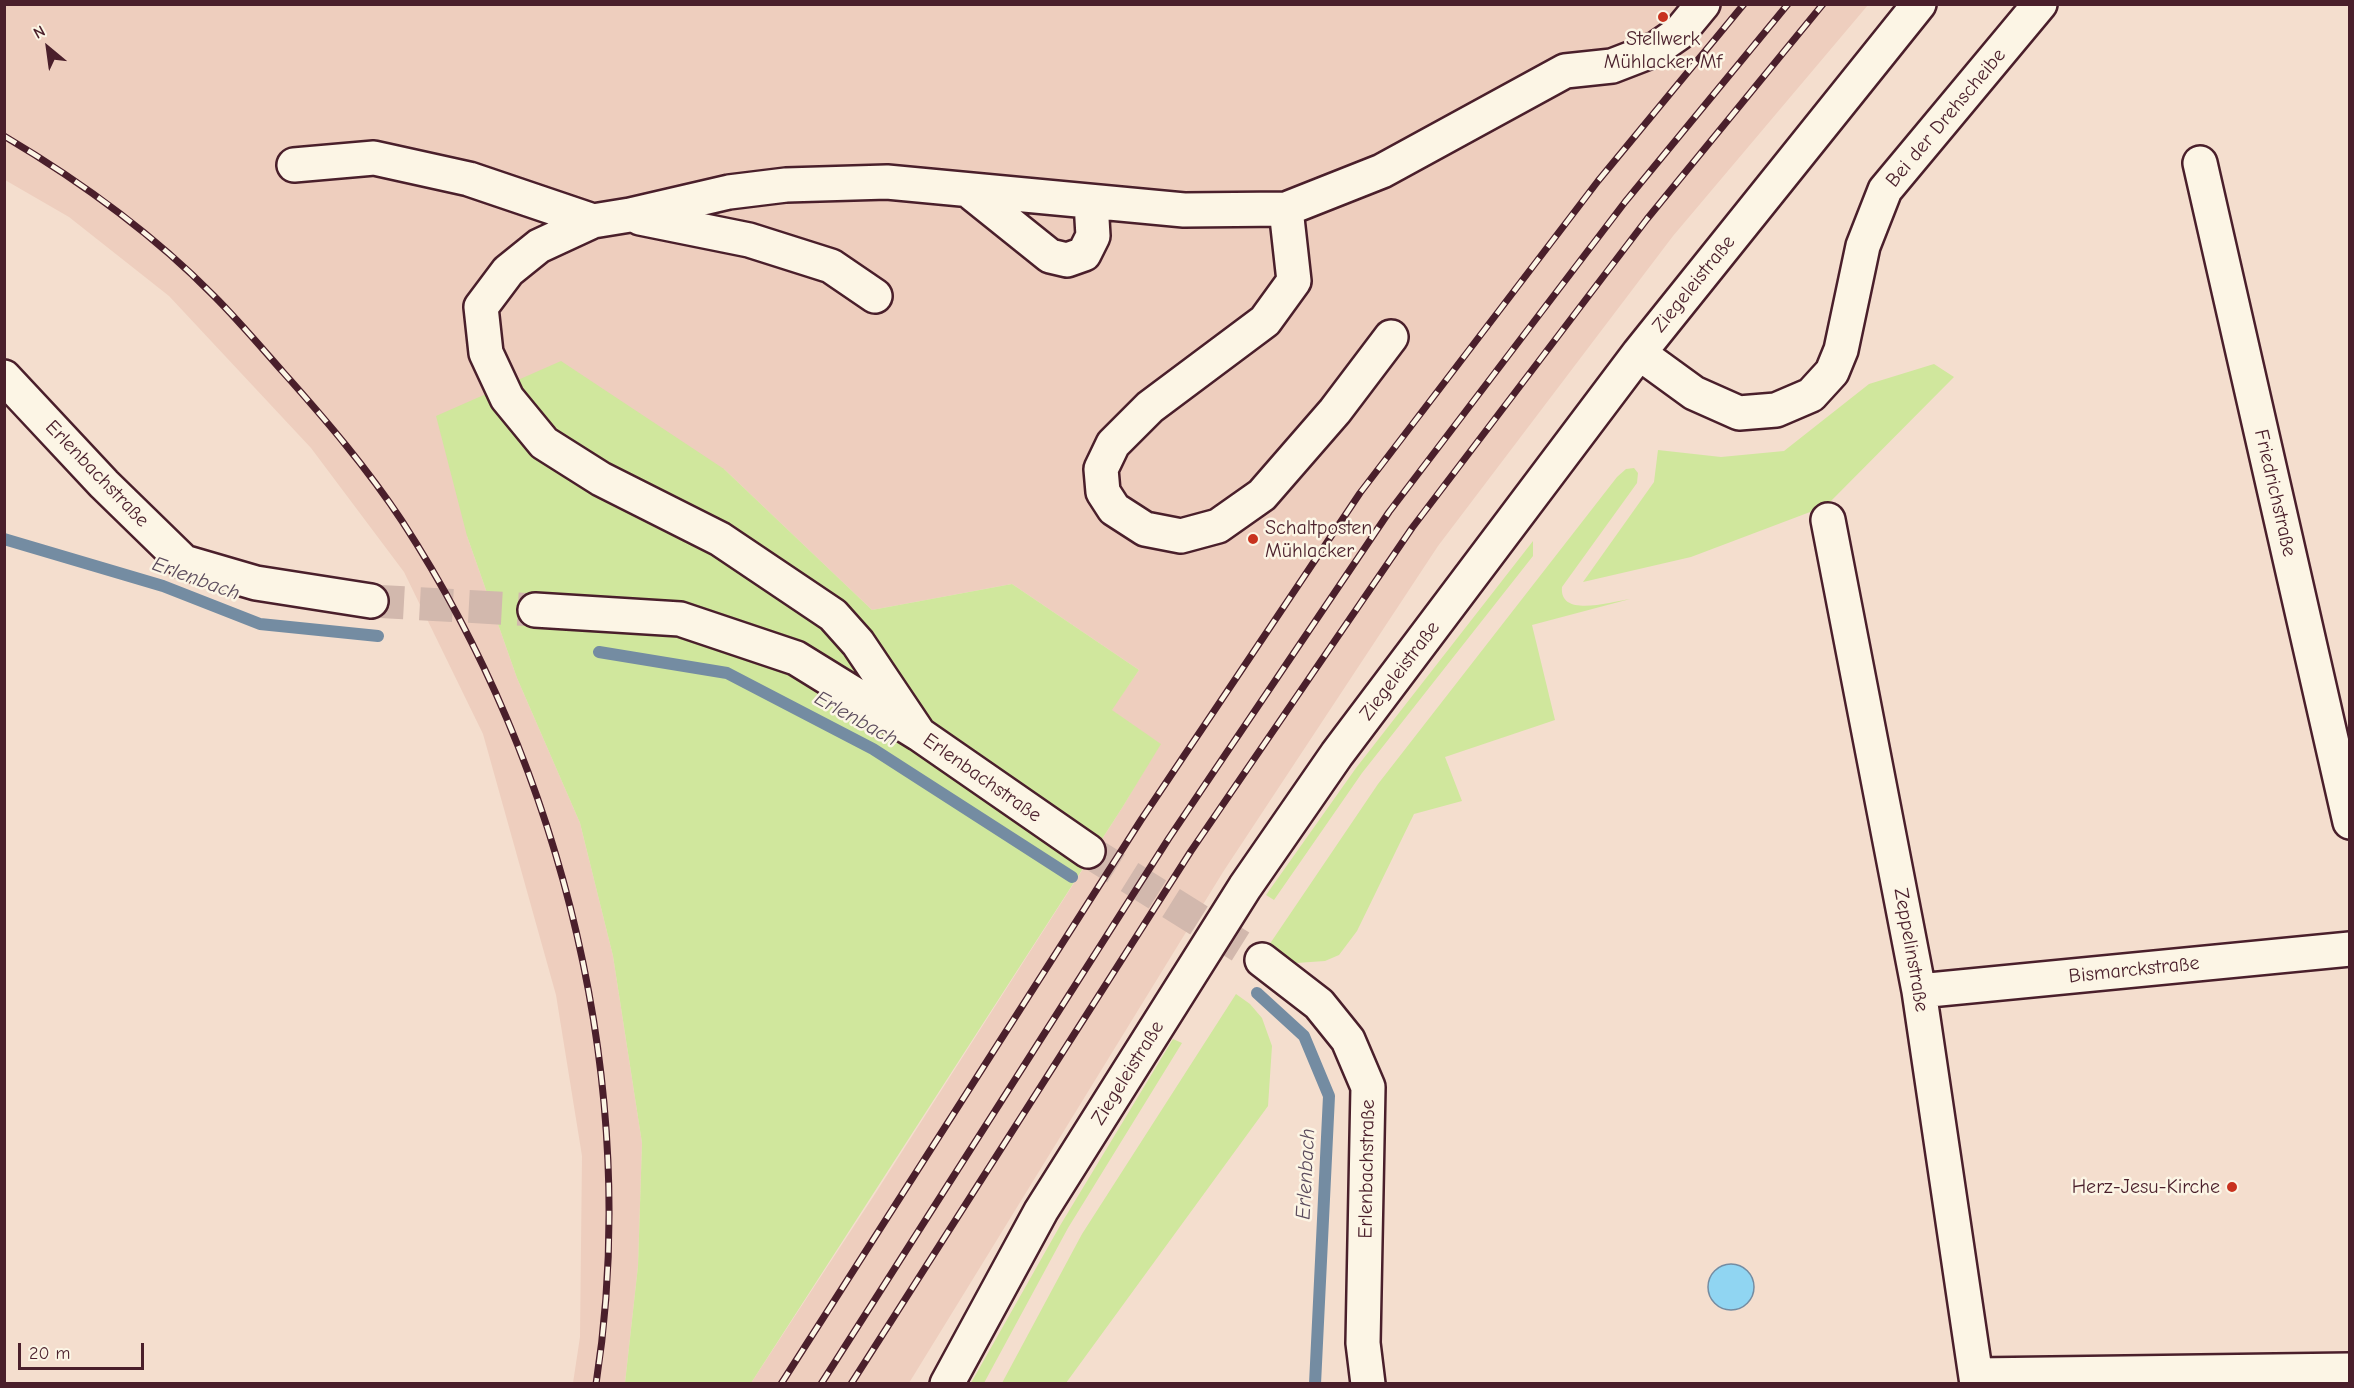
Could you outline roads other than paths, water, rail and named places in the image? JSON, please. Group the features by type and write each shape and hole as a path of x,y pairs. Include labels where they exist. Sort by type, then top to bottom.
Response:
{"street":[{"path":"919,734 858,643 833,615 720,539 601,479 544,443 507,398 486,353 481,306 508,271 538,246 593,221 630,216 729,192 786,185 887,182 1184,210 1286,209 1382,171 1565,71 1612,66 1656,49 1678,33 1703,4"},
{"name":"Ziegeleistraße","path":"947,1383 1041,1211 1245,887 1337,754 1639,352 1919,4"},
{"name":"Bei der Drehscheibe","path":"1639,352 1694,393 1739,413 1776,410 1811,395 1832,372 1841,350 1863,246 1885,190 2040,4"},
{"path":"294,165 374,158 469,179 593,221"},
{"name":"Friedrichstraße","path":"2200,164 2349,822"},
{"path":"969,191 1050,256 1067,260 1084,254 1093,237 1091,202"},
{"path":"1286,209 1294,280 1265,321 1150,407 1113,444 1101,469 1102,492 1114,509 1145,529 1181,536 1218,526 1262,495 1335,411 1391,337"},
{"path":"630,216 749,240 831,266 875,296"},
{"name":"Erlenbachstraße","path":"4,377 104,484 184,562 256,583 370,601"},
{"name":"Zeppelinstraße","path":"1827,520 1919,991 1977,1379"},
{"name":"Erlenbachstraße","path":"535,610 680,620 796,658 919,734 1088,852"},
{"name":"Bismarckstraße","path":"1919,991 2349,949"},
{"name":"Erlenbachstraße","path":"1262,960 1318,1005 1348,1040 1368,1087 1363,1343 1368,1383"},
{"path":"1977,1379 2349,1370"}],"water":[{"path":"1731,1264 1747,1271 1754,1287 1747,1303 1731,1310 1715,1303 1708,1287 1715,1271"}],"waterway":[{"name":"Erlenbach","path":"4,539 163,586 260,624 378,636"},
{"name":"Erlenbach","path":"599,652 727,673 873,749 1072,877"},
{"name":"Erlenbach","path":"1257,993 1304,1036 1329,1096 1315,1384"}],"tunnel":[{"path":"371,601 535,610"},
{"path":"1088,851 1262,960"}],"railway":[{"path":"781,1384 1141,820 1360,493 1598,181 1744,4"},
{"path":"821,1384 1169,838 1389,512 1625,202 1788,4"},
{"path":"851,1384 1191,851 1412,528 1647,219 1823,4"},
{"path":"4,136 60,171 114,209 166,251 223,305 314,408 389,501 459,617 507,719 547,826 577,935 598,1047 608,1160 608,1272 596,1384"}],"place":[{"name":"Stellwerk Mühlacker Mf","path":"1663,17"},
{"name":"Schaltposten Mühlacker","path":"1253,539"},
{"name":"Herz-Jesu-Kirche","path":"2232,1187"}]}
